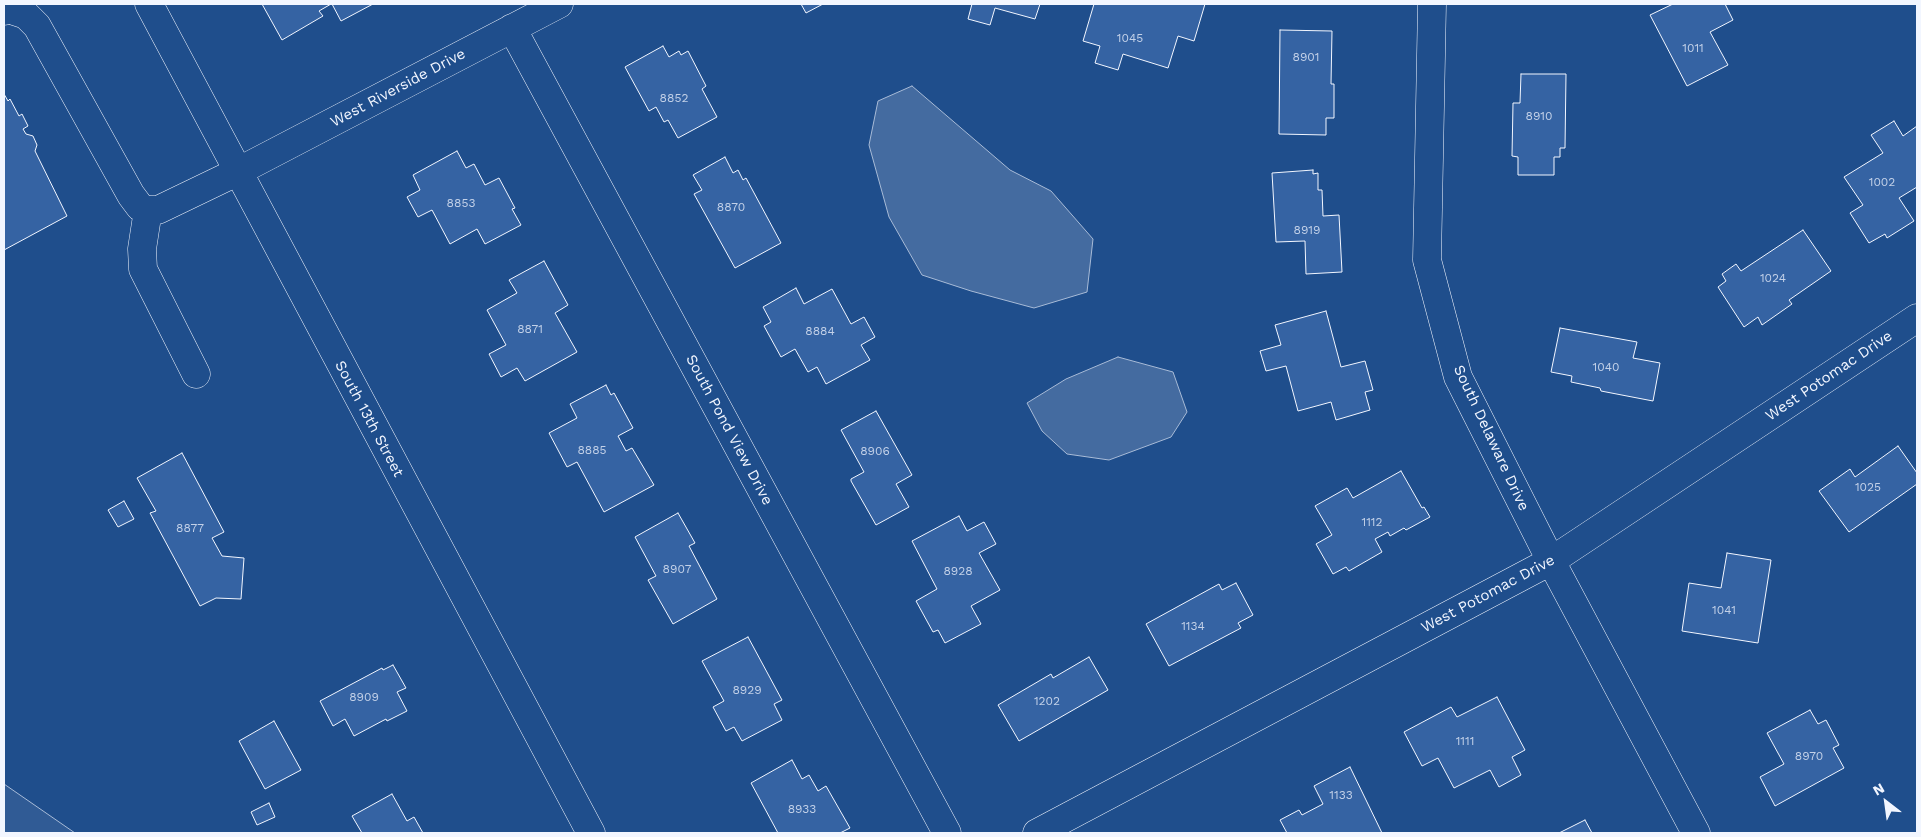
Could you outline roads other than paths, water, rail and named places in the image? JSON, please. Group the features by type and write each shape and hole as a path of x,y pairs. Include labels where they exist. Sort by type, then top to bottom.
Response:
{"street":[{"name":"South 13th Street","path":"149,4 591,833"},
{"name":"West Riverside Drive","path":"148,210 158,210 237,172 559,4"},
{"name":"South Delaware Drive","path":"1432,4 1427,260 1458,376 1551,561 1696,833"},
{"path":"4,11 11,10 26,16 37,26 131,195 140,207 148,210 142,249 143,269 196,374"},
{"name":"South Pond View Drive","path":"512,28 947,833"},
{"name":"West Potomac Drive","path":"1037,833 1551,561 1917,318"}]}
